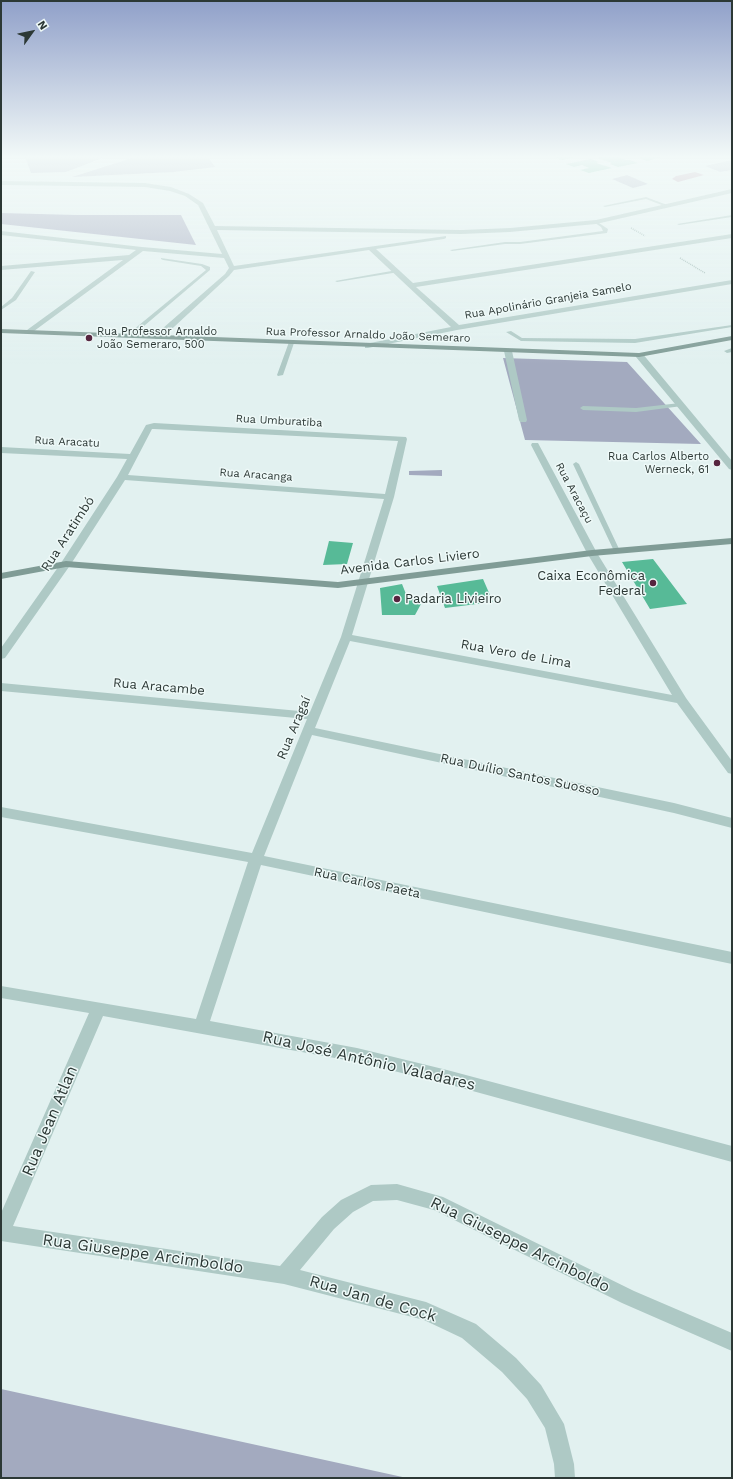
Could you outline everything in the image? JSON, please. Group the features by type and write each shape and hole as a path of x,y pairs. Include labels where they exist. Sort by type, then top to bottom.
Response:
{"main road":[{"name":"Rua Professor Arnaldo João Semeraro","path":"1,331 639,355 732,338"},
{"name":"Avenida Carlos Liviero","path":"1,576 66,564 338,585 592,553 732,541"}],"street":[{"path":"232,268 225,256 214,228 461,232 551,226"},
{"path":"158,336 227,275 232,268 372,249 437,238 461,232"},
{"path":"1,233 142,250 225,256"},
{"path":"413,286 732,236"},
{"path":"372,249 457,328"},
{"path":"30,332 142,250"},
{"path":"1,268 133,257"},
{"name":"Rua Apolinário Granjeia Samelo","path":"368,346 457,328 732,282"},
{"path":"508,351 523,420"},
{"path":"639,355 732,468"},
{"name":"Rua Umburatiba","path":"154,426 402,439"},
{"name":"Rua Aratimbó","path":"1,656 66,564 122,477 148,428 154,426"},
{"name":"Rua Aragaí","path":"201,1026 256,860 346,637 389,497 402,439"},
{"name":"Rua Aracaçu","path":"535,445 592,553 681,700 732,770"},
{"name":"Rua Aracatu","path":"1,450 132,457"},
{"name":"Rua Aracanga","path":"122,477 389,497"},
{"name":"Rua Vero de Lima","path":"346,637 681,700"},
{"name":"Rua Aracambe","path":"1,687 315,716"},
{"name":"Rua Duílio Santos Suosso","path":"308,730 674,808 732,823"},
{"name":"Rua Carlos Paeta","path":"1,812 256,860 732,958"},
{"name":"Rua José Antônio Valadares","path":"1,992 201,1026 357,1056 447,1077 732,1154"},
{"name":"Rua Jean Atlan","path":"1,1233 99,1008"},
{"name":"Rua Giuseppe Arcinboldo","path":"284,1275 328,1223 347,1206 371,1193 397,1192 437,1203 628,1297 732,1342"},
{"name":"Rua Giuseppe Arcimboldo","path":"1,1233 284,1275"},
{"name":"Rua Jan de Cock","path":"284,1275 426,1311 469,1331 509,1365 534,1392 554,1424 564,1464 565,1478"}],"lane":[{"path":"452,250 605,232 606,230 601,226"},
{"path":"129,336 208,270 208,268 202,265 163,259"},
{"path":"1,309 14,299 33,272"},
{"path":"337,281 397,272"},
{"path":"509,332 521,339 635,341 732,326"},
{"path":"280,375 291,342"},
{"path":"583,408 636,410 680,405"},
{"path":"576,464 617,551"}],"shaded area":[{"path":"20,226 187,226 196,245"},
{"path":"503,358 627,362 701,444 525,440"},
{"path":"442,470 442,476 409,475 409,471"},
{"path":"1,1389 407,1478 1,1478"}],"building":[{"path":"329,541 353,543 347,564 323,565"},
{"name":"Caixa Econômica Federal","path":"653,559 687,604 650,609 622,562"},
{"path":"483,579 493,602 445,608 437,586"},
{"name":"Padaria Livieiro","path":"402,584 406,594 421,604 415,615 382,615 380,588"}],"place":[{"name":"Rua Professor Arnaldo João Semeraro, 500","path":"89,338"},
{"name":"Rua Carlos Alberto Werneck, 61","path":"717,463"},
{"name":"Caixa Econômica Federal","path":"653,583"},
{"name":"Padaria Livieiro","path":"397,599"}]}
